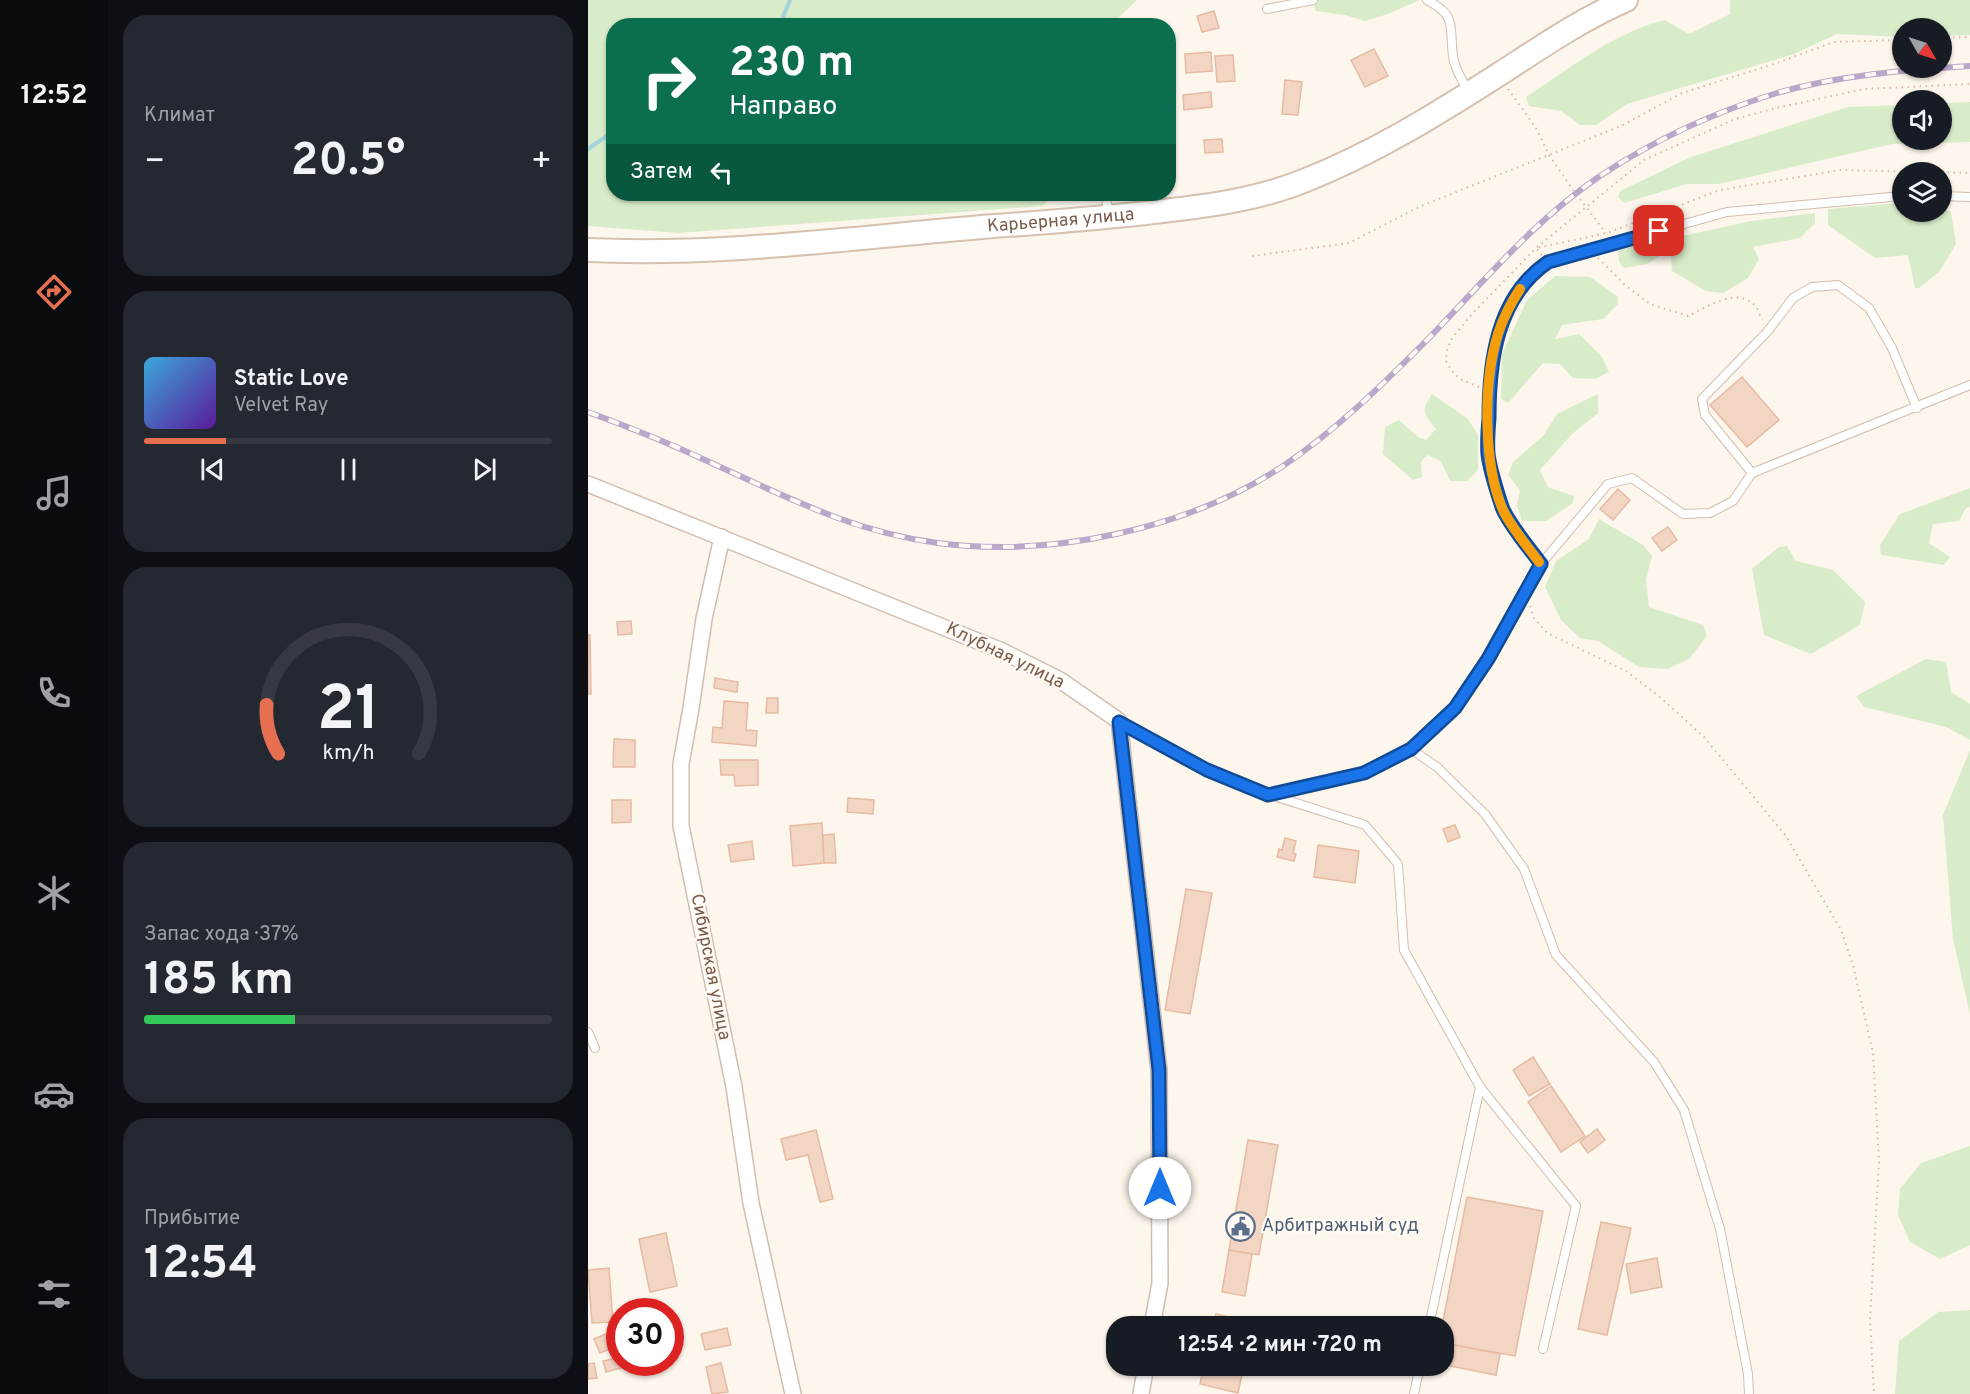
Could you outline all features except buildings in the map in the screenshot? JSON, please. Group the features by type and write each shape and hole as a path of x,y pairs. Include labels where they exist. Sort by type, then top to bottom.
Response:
{"main road":[{"name":"Карьерная улица","path":"588,250 688,252 1109,217 1186,209 1234,201 1305,181 1362,156 1584,21 1626,0"}],"street":[{"name":"Клубная улица","path":"588,484 1000,650 1060,680 1119,722"},
{"name":"Сибирская улица","path":"722,537 704,619 681,764 681,826 734,1087 751,1203 794,1394"},
{"path":"1119,722 1159,1070 1160,1283 1154,1316"},
{"path":"1141,1394 1144,1376"}],"lane":[{"path":"1267,9 1313,0"},
{"path":"1427,0 1441,7 1452,24 1453,59 1468,93"},
{"path":"1541,564 1503,510 1488,455 1489,390 1498,334 1509,306 1532,272 1548,262 1727,212 1892,196"},
{"path":"1952,196 1970,197"},
{"path":"1106,201 1109,217"},
{"path":"1752,473 1705,415 1702,399 1767,332 1792,298 1812,287 1838,285 1869,308 1892,348 1917,408"},
{"path":"1268,795 1364,773 1411,749 1455,708 1488,659 1541,564 1608,484 1632,477 1683,514 1710,513 1733,501 1752,473 1970,385"},
{"path":"1119,722 1207,770 1268,795 1365,825 1398,864 1404,950 1480,1087 1576,1206 1543,1348"},
{"path":"1411,749 1437,767 1485,814 1524,869 1556,955 1654,1062 1684,1110 1720,1229 1748,1374 1749,1394"},
{"path":"588,1032 596,1048"},
{"path":"1431,1316 1480,1087"},
{"path":"1414,1394 1418,1376"}],"path":[{"path":"1952,38 1970,37"},
{"path":"1252,256 1349,243 1421,206 1621,126 1682,93 1834,42 1892,40"},
{"path":"1498,75 1536,128 1549,155 1607,233"},
{"path":"1489,390 1471,385 1452,371 1446,361 1447,350 1452,338 1536,248 1644,160 1735,119 1865,89 1970,84"},
{"path":"1536,248 1607,233 1720,190 1840,170 1970,173"},
{"path":"1607,233 1590,250 1625,285 1650,304 1688,316 1727,298 1744,299 1756,307 1767,332"},
{"path":"1526,592 1534,618 1547,633 1626,671 1661,698 1704,737 1786,836 1841,930 1853,965 1873,1053 1879,1162 1870,1318 1874,1394"}],"green space":[{"path":"588,0 1137,0 1118,18 606,18 606,201 1047,201 1043,206 678,233 588,226"},
{"path":"1311,0 1420,0 1365,21 1345,15 1316,11"},
{"path":"1730,0 1970,0 1970,35 1952,36 1952,18 1892,18 1892,37 1837,34 1794,54 1627,104 1596,125 1580,125 1561,111 1529,106 1526,97 1575,63 1628,33 1665,20 1689,34 1730,14"},
{"path":"1970,102 1970,142 1952,142 1952,103"},
{"path":"1892,105 1892,144 1719,184 1687,184 1624,203 1618,197 1620,191 1691,157 1848,107"},
{"path":"1892,204 1892,222 1952,222 1952,218 1956,244 1939,272 1919,288 1915,288 1908,255 1875,258 1828,225 1828,209"},
{"path":"1815,213 1815,223 1800,238 1753,247 1759,259 1748,278 1723,293 1706,291 1672,271 1671,256 1666,252 1647,264 1623,268 1619,261 1618,250 1751,221"},
{"path":"1555,276 1590,277 1618,297 1618,304 1603,319 1562,325 1555,339 1579,334 1602,357 1609,372 1595,379 1573,378 1560,364 1543,363 1508,403 1501,399 1502,354 1527,300"},
{"path":"1432,394 1468,419 1478,435 1478,470 1467,481 1450,481 1441,461 1427,455 1421,462 1422,477 1413,480 1383,454 1385,427 1399,420 1418,437 1426,440 1436,429 1425,412"},
{"path":"1598,394 1598,413 1572,434 1540,470 1548,487 1574,496 1573,503 1546,521 1522,521 1517,505 1520,490 1508,475 1513,462 1543,436 1557,414"},
{"path":"1970,488 1970,507 1966,508 1959,521 1933,524 1929,543 1950,557 1944,565 1881,555 1880,545 1900,514"},
{"path":"1599,519 1643,545 1652,556 1646,579 1649,607 1703,625 1707,636 1689,659 1667,669 1639,667 1598,641 1580,638 1561,620 1545,587 1556,561 1589,539"},
{"path":"1787,546 1796,561 1833,570 1865,602 1860,625 1811,654 1764,635 1752,569 1779,547"},
{"path":"1926,659 1946,662 1951,692 1970,704 1970,740 1946,727 1864,707 1856,696"},
{"path":"1970,750 1970,1014 1953,939 1943,815"},
{"path":"1970,1146 1970,1245 1940,1259 1910,1242 1898,1215 1900,1189 1921,1163"},
{"path":"1970,1310 1970,1394 1895,1394 1899,1341 1938,1312"}],"waterway":[{"path":"784,18 790,0"},
{"path":"588,149 606,137"}],"railway":[{"path":"588,412 670,444 825,513 908,538 981,547 1072,542 1117,534 1205,507 1246,488 1283,466 1339,423 1391,376 1552,213 1600,176 1663,139 1731,109 1800,87 1873,74 1970,66"}],"slow traffic":[{"path":"1520,289 1509,306 1498,334 1493,358 1489,390 1488,455 1503,510 1539,562"}],"place":[{"name":"Арбитражный суд","path":"1241,1226"}],"route":[{"path":"1160,1188 1159,1070 1119,722 1207,770 1268,795 1364,773 1411,749 1455,708 1488,659 1541,564 1503,510 1488,455 1489,390 1493,358 1498,334 1509,306 1532,272 1548,262 1659,231"}]}
